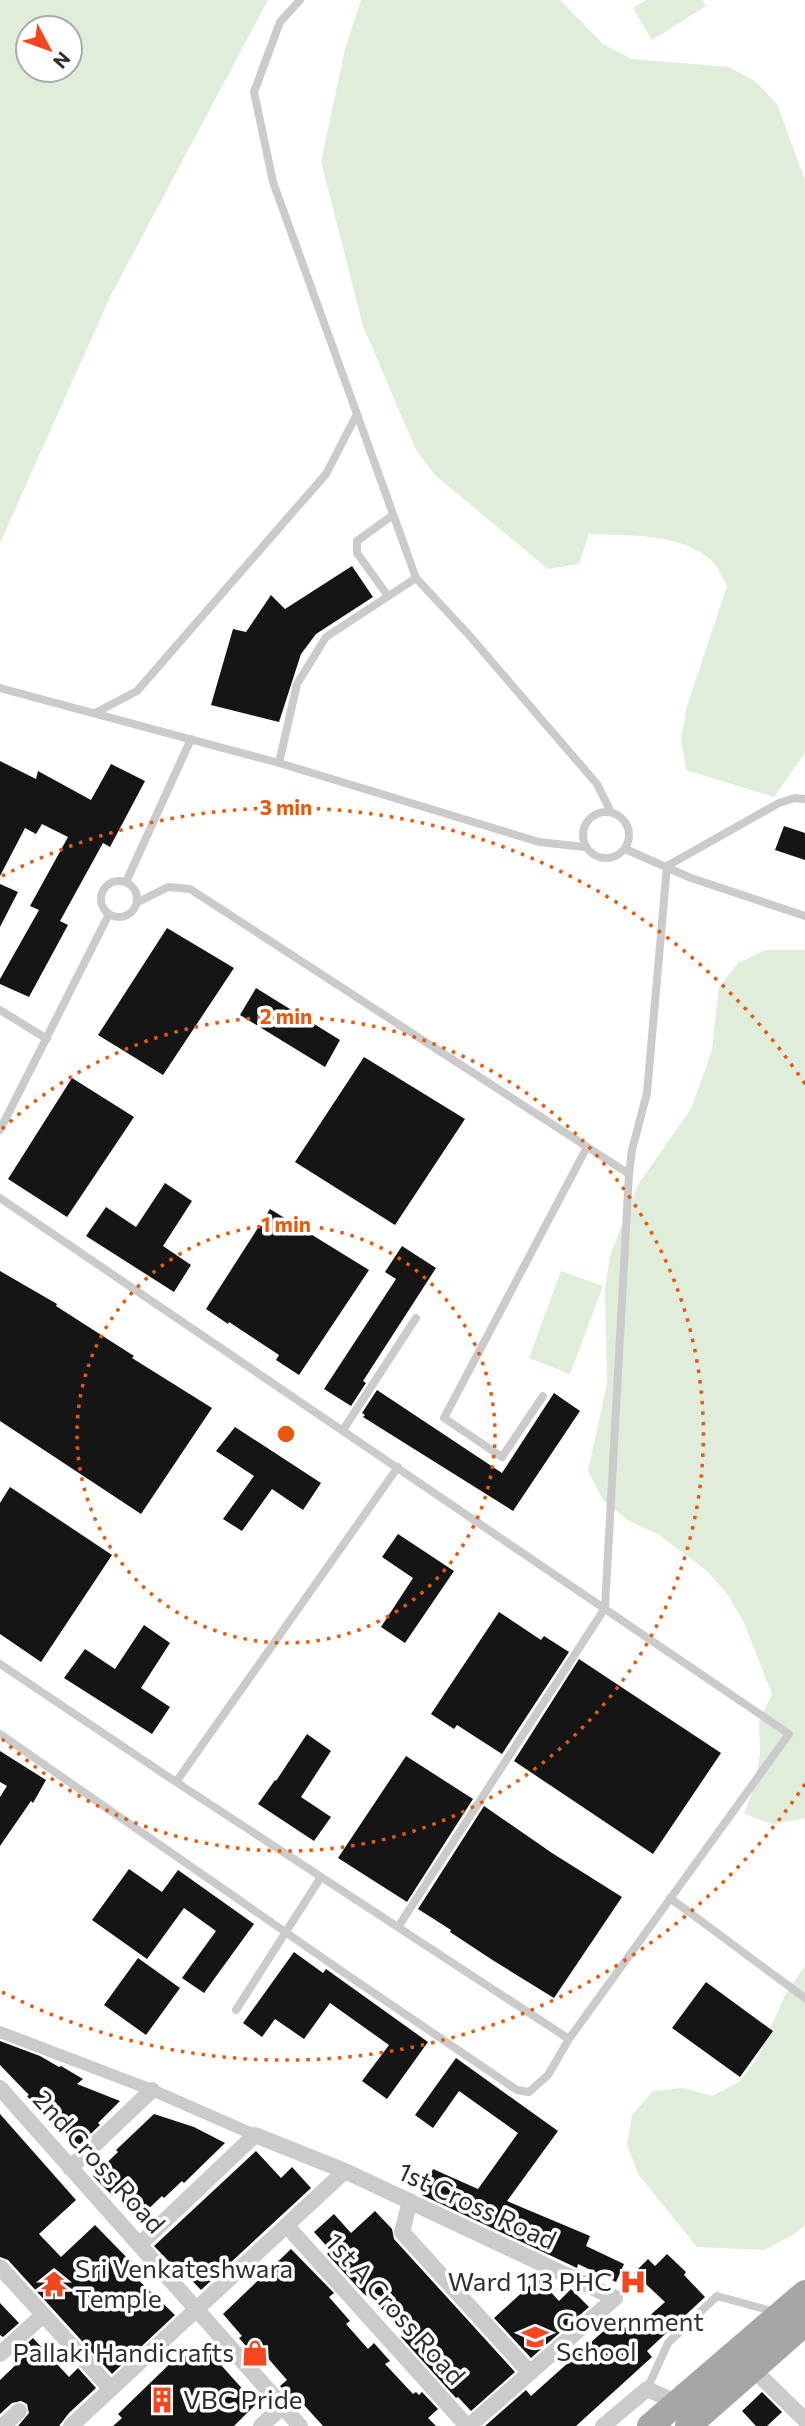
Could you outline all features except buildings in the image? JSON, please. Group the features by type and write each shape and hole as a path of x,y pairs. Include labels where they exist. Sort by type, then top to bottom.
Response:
{"main road":[{"path":"650,2426 688,2419 754,2370 793,2319 805,2293"},
{"path":"688,2419 793,2319"}],"street":[{"path":"0,2032 152,2090 255,2135 139,2245"},
{"name":"2nd Cross Road","path":"0,2088 300,2426"},
{"path":"70,2168 152,2090"},
{"name":"1st Cross Road","path":"255,2135 345,2171 615,2298 468,2426"},
{"path":"71,2426 345,2171"},
{"path":"410,2201 402,2232 530,2372"},
{"name":"1st A Cross Road","path":"287,2226 468,2426"},
{"path":"0,2267 111,2389"},
{"path":"0,2354 43,2315"},
{"path":"754,2370 805,2420"},
{"path":"603,2426 648,2389 688,2419"},
{"path":"261,2426 282,2407"},
{"path":"3,2426 19,2411"}],"lane":[{"path":"300,0 280,22 254,92 273,182 416,578 468,634 597,785 611,812"},
{"path":"95,713 137,691 326,474 357,414"},
{"path":"388,596 357,553 357,541 393,515"},
{"path":"279,763 297,684 326,637 416,578"},
{"path":"0,688 279,763 539,842 585,847 597,857 605,858 625,849 628,826 618,815 611,812 596,813 589,818 583,831 585,847"},
{"path":"126,882 191,739"},
{"path":"667,866 779,803 795,798 805,799"},
{"path":"625,849 691,878 805,916"},
{"path":"398,1927 605,1608 629,1174 632,1150 647,1093 667,866"},
{"path":"115,881 126,882 135,890 138,902 136,908 121,918 109,914 101,899 105,888 115,881"},
{"path":"138,902 168,887 190,889 629,1174"},
{"path":"0,1130 109,914"},
{"path":"0,1010 47,1039"},
{"path":"543,1396 502,1457 444,1418 587,1147"},
{"path":"0,1198 789,1734 569,2039 548,2075 529,2092 517,2090 0,1734"},
{"path":"343,1430 416,1318"},
{"path":"176,1782 398,1467"},
{"path":"0,1664 569,2039"},
{"path":"236,2010 321,1877"},
{"path":"670,1898 805,1998"},
{"path":"648,2389 668,2343 717,2296 793,2319"}],"green space":[{"path":"0,0 268,0 111,295 0,543"},
{"path":"361,0 560,0 603,44 632,59 729,67 756,82 777,104 805,180 805,753 774,797 686,770 681,739 687,706 727,586 710,559 697,550 667,540 589,534 579,564 548,569 436,476 416,450 363,326 321,162 345,49"},
{"path":"646,0 702,0 706,6 652,40 633,8"},
{"path":"765,950 805,950 805,1818 773,1824 744,1814 755,1785 760,1753 759,1722 772,1694 744,1623 728,1595 707,1571 658,1534 629,1521 603,1500 588,1471 607,1383 605,1289 610,1255 639,1183 691,1109 712,1050 719,987 738,963"},
{"path":"561,1271 603,1286 570,1374 529,1358"},
{"path":"805,1966 805,2225 793,2235 764,2250 697,2247 638,2174 627,2144 632,2115 653,2091 683,2088 712,2096 739,2082 756,2060 786,1993"}],"place":[{"name":"Ward 113 PHC","path":"633,2282"},
{"name":"Sri Venkateshwara Temple","path":"54,2284"},
{"name":"Government School","path":"535,2337"},
{"name":"Pallaki Handicrafts","path":"255,2353"},
{"name":"VBC Pride","path":"162,2400"}]}
